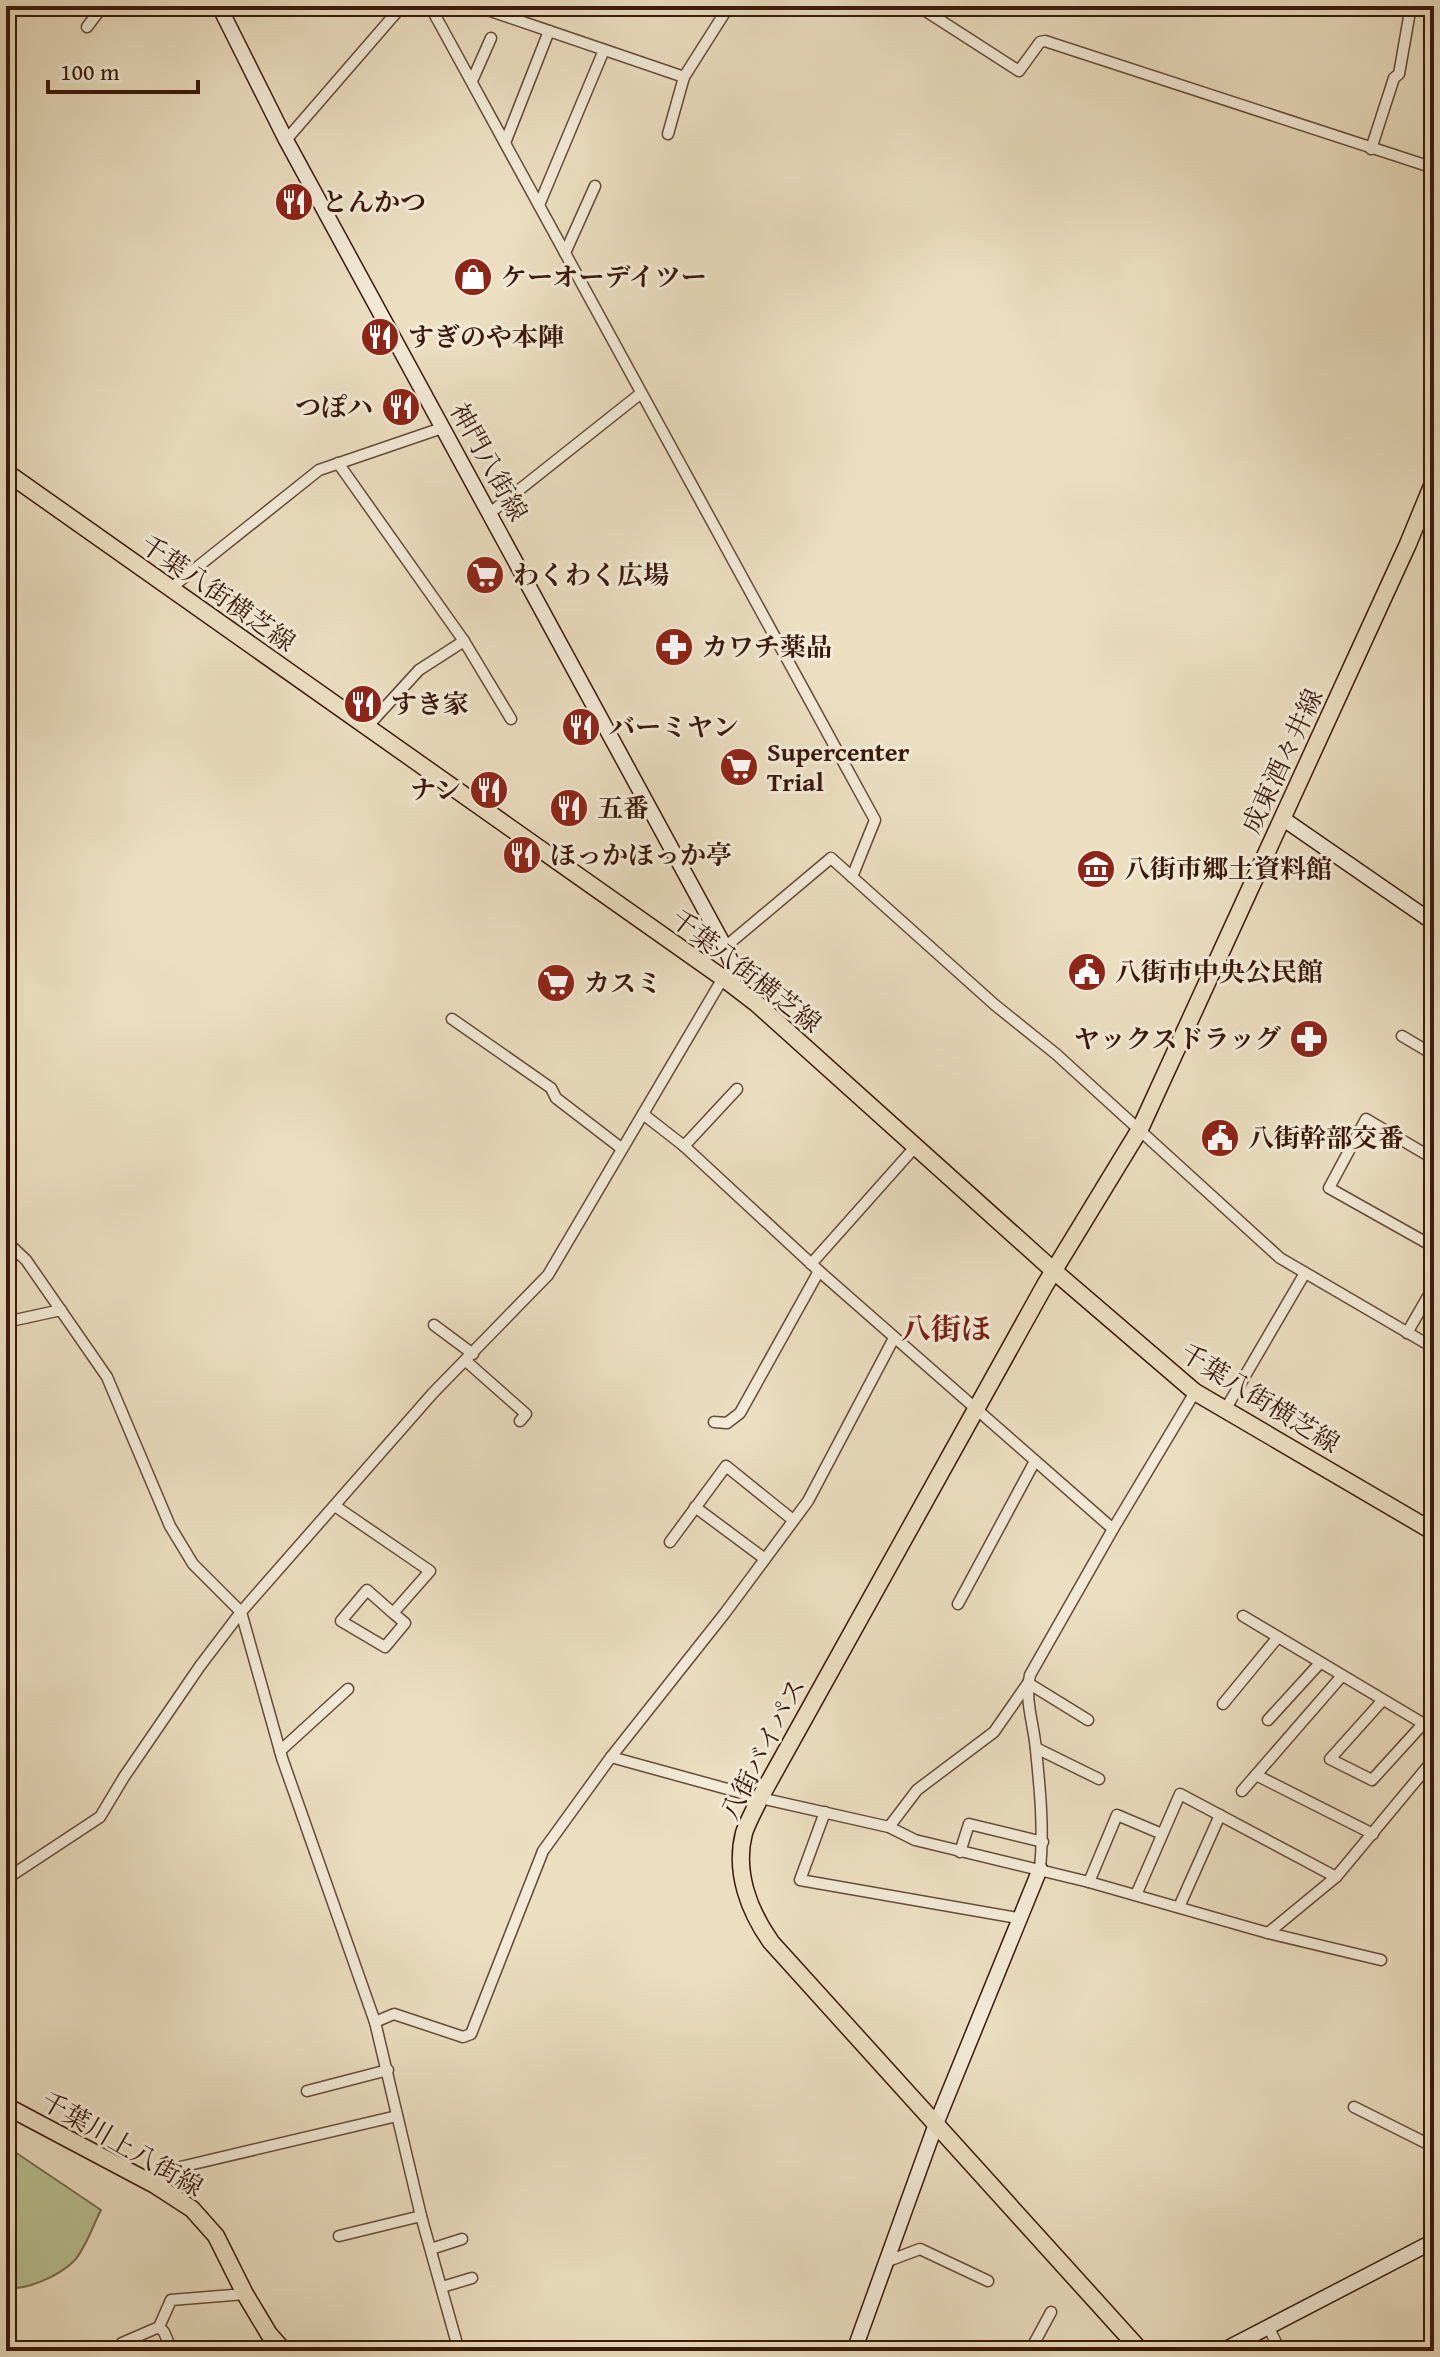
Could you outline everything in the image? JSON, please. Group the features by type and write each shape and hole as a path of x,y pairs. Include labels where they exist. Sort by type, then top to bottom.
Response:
{"main road":[{"name":"神門八街線","path":"219,6 286,140 725,947 734,969 728,982"},
{"name":"千葉八街横芝線","path":"6,472 728,982 1195,1392 1434,1532"},
{"name":"成東酒々井線","path":"1054,1271 1140,1129 1434,481"},
{"path":"1282,818 1434,923"},
{"name":"八街バイパス","path":"1054,1271 760,1798 744,1833 741,1857 747,1899 756,1920 812,1988 1141,2351"},
{"path":"854,2351 936,2124 1040,1869"},
{"name":"千葉川上八街線","path":"6,2106 155,2185 192,2209 216,2236 245,2294 269,2334 284,2351"},
{"path":"1222,2351 1434,2241"}],"street":[{"path":"87,27 103,6"},
{"path":"286,140 402,6"},
{"path":"430,6 875,820 852,877"},
{"path":"476,6 684,77"},
{"path":"668,134 684,77 729,6"},
{"path":"918,6 1019,71 1040,42 1045,41 1434,168"},
{"path":"1371,149 1394,78 1399,74 1411,6"},
{"path":"505,143 549,31"},
{"path":"472,81 491,38"},
{"path":"539,205 604,50"},
{"path":"565,253 595,186"},
{"path":"490,513 640,394"},
{"path":"171,588 319,470 442,428"},
{"path":"338,463 464,641 511,719"},
{"path":"367,727 419,670 464,641"},
{"path":"725,947 831,858 995,1005 1056,1054 1280,1258 1434,1348"},
{"path":"6,1879 100,1817 200,1666 241,1612 433,1393 548,1275 621,1148 728,982"},
{"path":"452,1019 551,1088 556,1098 621,1148"},
{"path":"1402,1036 1434,1055"},
{"path":"684,1146 737,1089"},
{"path":"643,1114 684,1146 815,1268 1113,1529"},
{"path":"1434,1159 1366,1119 1329,1188 1434,1247"},
{"path":"714,1422 727,1423 740,1413 815,1268 916,1146"},
{"path":"6,1241 26,1260 107,1377 170,1526 193,1564 241,1612 280,1751 375,2022 421,2216 459,2351"},
{"path":"1225,1410 1305,1273"},
{"path":"1407,1333 1434,1286"},
{"path":"6,1419 7,1323 61,1310"},
{"path":"434,1325 526,1414 520,1421"},
{"path":"375,2022 394,2014 463,2037 471,2034 543,1851 611,1757 808,1501 894,1338"},
{"path":"889,1827 917,1790 994,1732 1028,1683 1113,1529 1195,1392"},
{"path":"958,1604 1035,1461"},
{"path":"670,1542 726,1466 793,1520"},
{"path":"335,1506 430,1571 393,1613"},
{"path":"695,1507 765,1559"},
{"path":"367,1590 393,1613 405,1623 385,1647 341,1621 367,1590"},
{"path":"1243,1616 1434,1730"},
{"path":"1223,1704 1278,1637"},
{"path":"1268,1720 1320,1663"},
{"path":"1242,1791 1341,1677"},
{"path":"1028,1683 1088,1720"},
{"path":"1028,1683 1043,1842 1040,1869"},
{"path":"280,1751 348,1689"},
{"path":"1382,1701 1330,1759 1372,1780 1423,1724"},
{"path":"1036,1748 1099,1779"},
{"path":"611,1757 760,1798 889,1827 915,1840 1040,1869 1268,1933 1381,1960"},
{"path":"1268,1933 1336,1877 1434,1759"},
{"path":"1256,1775 1373,1834"},
{"path":"1136,1895 1180,1794 1336,1877"},
{"path":"825,1812 800,1880 1018,1918"},
{"path":"1089,1882 1117,1815 1162,1834"},
{"path":"1179,1907 1220,1815"},
{"path":"960,1852 969,1824 1043,1842"},
{"path":"307,2091 388,2070"},
{"path":"1354,2107 1434,2147"},
{"path":"155,2185 172,2169 397,2116"},
{"path":"339,2236 421,2216"},
{"path":"431,2249 462,2239"},
{"path":"888,2261 920,2249 988,2281"},
{"path":"442,2287 472,2278"},
{"path":"125,2351 122,2343 159,2327 171,2300 245,2294"},
{"path":"1030,2351 1051,2312"},
{"path":"1268,2326 1280,2351"},
{"path":"159,2327 172,2351"}],"green space":[{"path":"6,2146 101,2210 74,2261 42,2281 14,2288 6,2287"}],"place":[{"name":"とんかつ","path":"294,202"},
{"name":"ケーオーデイツー","path":"473,277"},
{"name":"すぎのや本陣","path":"380,337"},
{"name":"つぽハ","path":"401,407"},
{"name":"わくわく広場","path":"485,575"},
{"name":"カワチ薬品","path":"674,647"},
{"name":"すき家","path":"363,704"},
{"name":"バーミヤン","path":"581,727"},
{"name":"Supercenter Trial","path":"739,767"},
{"name":"ナン","path":"489,790"},
{"name":"五番","path":"569,808"},
{"name":"ほっかほっか亭","path":"522,855"},
{"name":"八街市郷土資料館","path":"1096,869"},
{"name":"八街市中央公民館","path":"1087,972"},
{"name":"カスミ","path":"556,983"},
{"name":"ヤックスドラッグ","path":"1309,1039"},
{"name":"八街幹部交番","path":"1220,1138"}],"district":[{"name":"八街ほ","path":"946,1329"}]}
